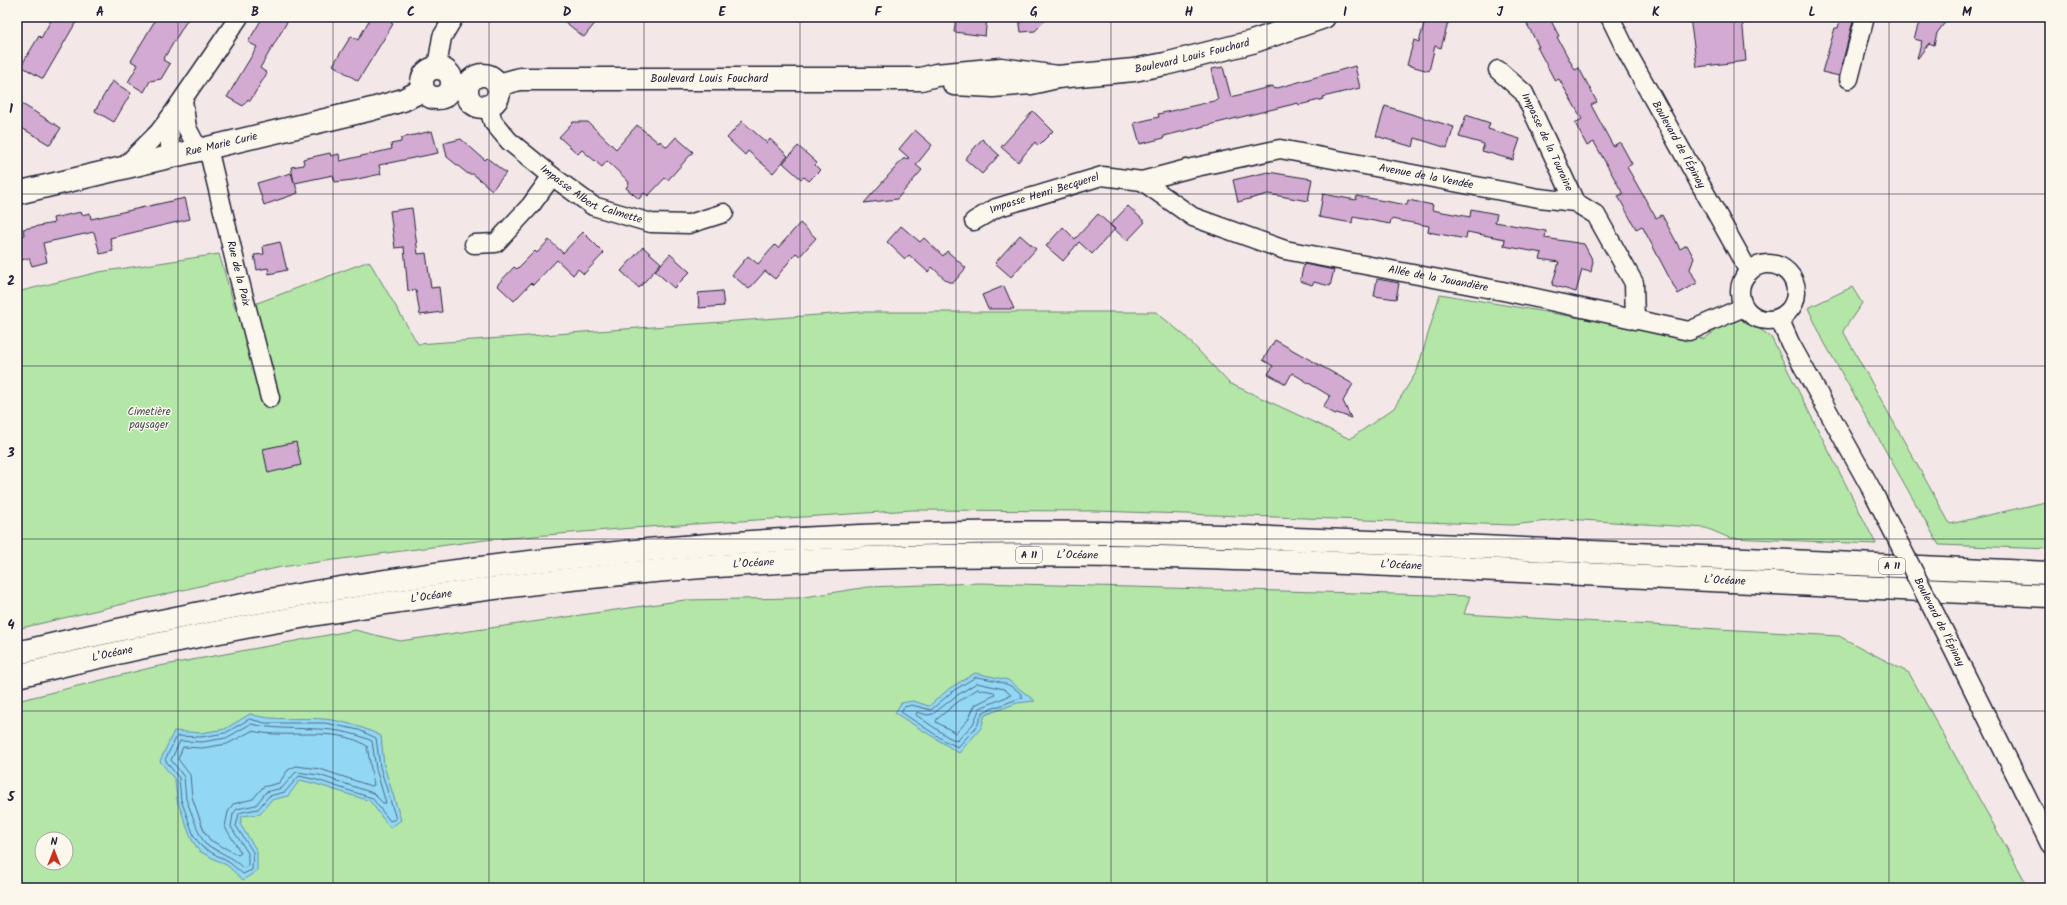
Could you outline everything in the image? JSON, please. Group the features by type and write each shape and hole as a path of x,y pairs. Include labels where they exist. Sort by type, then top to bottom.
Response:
{"main road":[{"name":"Boulevard Louis Fouchard","path":"498,85 520,79 921,79 934,83 993,86 1030,83 1057,77 1134,70 1165,64 1252,42 1324,17"},
{"path":"443,70 451,77 451,88 444,96 440,98 430,97 423,90 421,79 427,70 443,70 462,73 474,77"},
{"path":"444,96 458,101 479,103 496,100 499,95 498,85 492,77 488,75 483,74 474,77 470,81 467,90 479,103"},
{"name":"Rue Marie Curie","path":"17,193 372,109 403,100 423,90"},
{"name":"L’Océane","path":"17,653 229,607 406,577 505,564 653,548 864,535 1043,533 1251,537 2050,573"},
{"name":"L’Océane","path":"17,676 155,645 287,619 483,589 647,571 844,559 986,555 1226,559 2050,596"}],"street":[{"path":"443,70 442,37 454,17"},
{"name":"Boulevard de l'Épinay","path":"1610,17 1631,59 1749,272"},
{"path":"1849,79 1865,17"},
{"path":"122,169 159,132 169,119 183,100 233,20"},
{"name":"Impasse de la Touraine","path":"1498,70 1524,93 1575,202"},
{"name":"Rue de la Paix","path":"183,100 187,128 203,149 270,398"},
{"name":"Impasse Albert Calmette","path":"479,103 500,132 552,176 593,206 651,223 690,224 724,212"},
{"path":"169,119 170,146 173,157"},
{"name":"Avenue de la Vendée","path":"1142,181 1187,169 1280,149 1539,198 1575,202 1596,215 1634,283 1635,320"},
{"path":"474,244 496,243 531,205 552,176"},
{"name":"Impasse Henri Becquerel","path":"974,221 996,208 1102,176 1142,181"},
{"name":"Allée de la Jouandière","path":"1142,181 1193,217 1285,250 1508,292 1635,320 1689,330 1744,307"},
{"path":"1766,264 1776,266 1784,270 1791,277 1795,286 1794,300 1787,312 1779,318 1771,320 1756,317 1744,307 1740,298 1740,288 1743,279 1749,272 1766,264"},
{"name":"Boulevard de l'Épinay","path":"1779,318 1790,343 1872,492 1951,645 2050,844"}],"green space":[{"name":"Cimetière paysager","path":"219,254 236,311 369,261 418,344 860,312 1156,312 1184,335 1229,383 1350,439 1394,408 1417,371 1440,294 1704,339 1739,314 1771,337 1876,544 1730,538 1706,528 1566,519 1512,525 1096,511 912,510 632,528 485,540 281,567 17,629 17,292 99,272"},
{"path":"1852,287 1862,303 1843,331 1950,524 2050,501 2050,549 1939,545 1824,342 1808,308"},
{"path":"979,583 1470,596 1464,614 1839,636 1909,673 2029,888 17,888 17,701 154,667 355,630 400,641 685,600 798,598 868,587"}],"water":[{"path":"975,673 1008,680 1035,701 1017,703 985,715 981,728 959,753 895,713 901,703 913,701 929,706 950,688"},
{"path":"250,714 278,719 324,719 339,721 381,736 384,766 401,820 390,828 370,801 300,780 288,796 271,800 260,814 242,816 240,824 257,851 257,871 243,880 228,866 199,851 191,838 177,800 175,780 160,761 174,731 201,733 225,729"}],"building":[{"path":"53,17 79,17 43,79 21,66 39,36 41,38"},
{"path":"157,17 189,17 163,60 170,64 161,79 150,81 144,92 128,82 138,65 131,61"},
{"path":"263,17 290,17 260,68 267,73 250,101 248,99 243,106 227,97 257,47 248,42"},
{"path":"371,17 394,17 391,23 393,24 358,81 333,65 351,36 358,40"},
{"path":"559,17 600,17 584,37"},
{"path":"956,17 987,17 985,36 954,32"},
{"path":"1019,17 1049,17 1035,31 1021,32"},
{"path":"1426,17 1448,23 1441,48 1435,46 1429,71 1407,65 1414,40 1419,42"},
{"path":"1540,17 1549,17 1559,36 1557,37 1575,70 1579,68 1597,102 1591,105 1613,146 1620,142 1632,164 1627,167 1656,218 1662,215 1680,249 1687,245 1694,258 1690,269 1697,283 1678,294 1642,226 1636,229 1618,196 1623,194 1594,142 1587,146 1575,123 1582,119 1559,79 1555,81 1537,47 1539,47 1527,24"},
{"path":"1742,17 1746,61 1697,67 1690,18"},
{"path":"1841,17 1854,17 1839,76 1822,72 1835,28 1838,28"},
{"path":"1929,17 1949,17 1937,33 1934,45 1929,43 1917,58 1922,41 1914,39 1920,19 1928,21"},
{"path":"1355,66 1360,88 1323,97 1324,99 1299,105 1298,103 1164,136 1164,138 1140,144 1134,123 1159,117 1158,114 1218,100 1211,69 1223,67 1231,97 1273,86 1274,89"},
{"path":"112,81 131,93 114,122 95,111"},
{"path":"22,104 61,128 50,145 17,125 17,113"},
{"path":"1385,106 1454,127 1447,148 1415,138 1413,147 1376,136"},
{"path":"1033,111 1053,131 1038,146 1035,142 1018,162 1001,147"},
{"path":"1466,115 1490,123 1488,129 1520,139 1513,160 1482,151 1484,144 1459,137"},
{"path":"742,121 767,143 770,139 788,156 773,173 748,151 745,155 727,138"},
{"path":"573,122 588,122 616,149 637,125 659,143 660,141 667,147 676,137 693,152 668,180 665,178 648,196 644,193 639,199 626,188 629,183 627,180 607,161 602,167 582,150 578,154 559,137"},
{"path":"915,130 932,145 916,165 922,170 897,199 864,203 903,159 909,158 899,149"},
{"path":"432,131 438,153 379,165 381,174 353,180 335,182 333,175 295,183 298,193 264,205 257,183 291,173 294,182 291,167 304,165 303,159 330,153 331,156 339,154 340,161 392,149 391,144 401,142 401,138"},
{"path":"461,139 485,160 487,158 506,173 492,190 473,174 468,174 447,157 444,143"},
{"path":"982,139 999,155 982,174 965,159"},
{"path":"798,146 817,163 815,165 820,170 809,181 804,177 801,179 783,163"},
{"path":"1268,172 1312,179 1308,201 1268,194 1238,202 1233,180"},
{"path":"1323,194 1356,200 1357,196 1407,205 1408,200 1433,205 1432,210 1470,217 1471,209 1497,214 1495,222 1546,231 1545,238 1584,244 1593,261 1591,272 1582,270 1576,292 1552,285 1559,262 1540,259 1542,253 1504,246 1505,239 1467,232 1466,239 1428,232 1429,226 1391,219 1390,224 1353,217 1352,223 1319,217"},
{"path":"185,198 190,219 110,238 113,251 100,254 94,232 43,243 47,262 32,266 29,258 17,261 17,237 24,235 23,229 54,223 53,218 81,212 82,215 90,213 91,219"},
{"path":"1128,206 1145,222 1127,241 1110,225"},
{"path":"412,208 418,254 426,253 431,288 439,287 442,312 420,315 416,290 408,291 404,247 395,248 390,211"},
{"path":"1098,214 1115,229 1092,254 1079,242 1063,261 1046,246 1063,227 1075,239"},
{"path":"800,223 816,238 800,256 796,253 775,279 765,271 749,289 732,275 748,256 758,264 775,245 778,248"},
{"path":"901,226 920,242 924,238 943,256 947,251 966,268 954,282 948,282 932,267 928,272 909,255 905,259 887,242"},
{"path":"583,232 604,253 584,274 578,269 573,275 557,260 533,285 531,283 514,301 497,285 514,267 517,269 535,251 537,253 549,240 563,253"},
{"path":"1020,235 1036,249 1011,277 995,263"},
{"path":"280,242 287,270 269,274 268,268 257,270 254,255 264,254 263,246"},
{"path":"643,247 661,263 639,288 621,271"},
{"path":"670,254 690,272 674,288 655,271"},
{"path":"1304,264 1334,270 1330,286 1314,282 1312,285 1300,281"},
{"path":"1377,279 1399,283 1396,299 1374,296"},
{"path":"1004,286 1014,309 988,309 982,295"},
{"path":"722,291 724,306 699,308 698,293"},
{"path":"1275,340 1353,384 1343,401 1351,418 1337,413 1335,414 1323,407 1330,396 1292,373 1286,384 1268,374 1273,366 1263,360"},
{"path":"296,442 301,465 268,473 263,449"}]}
